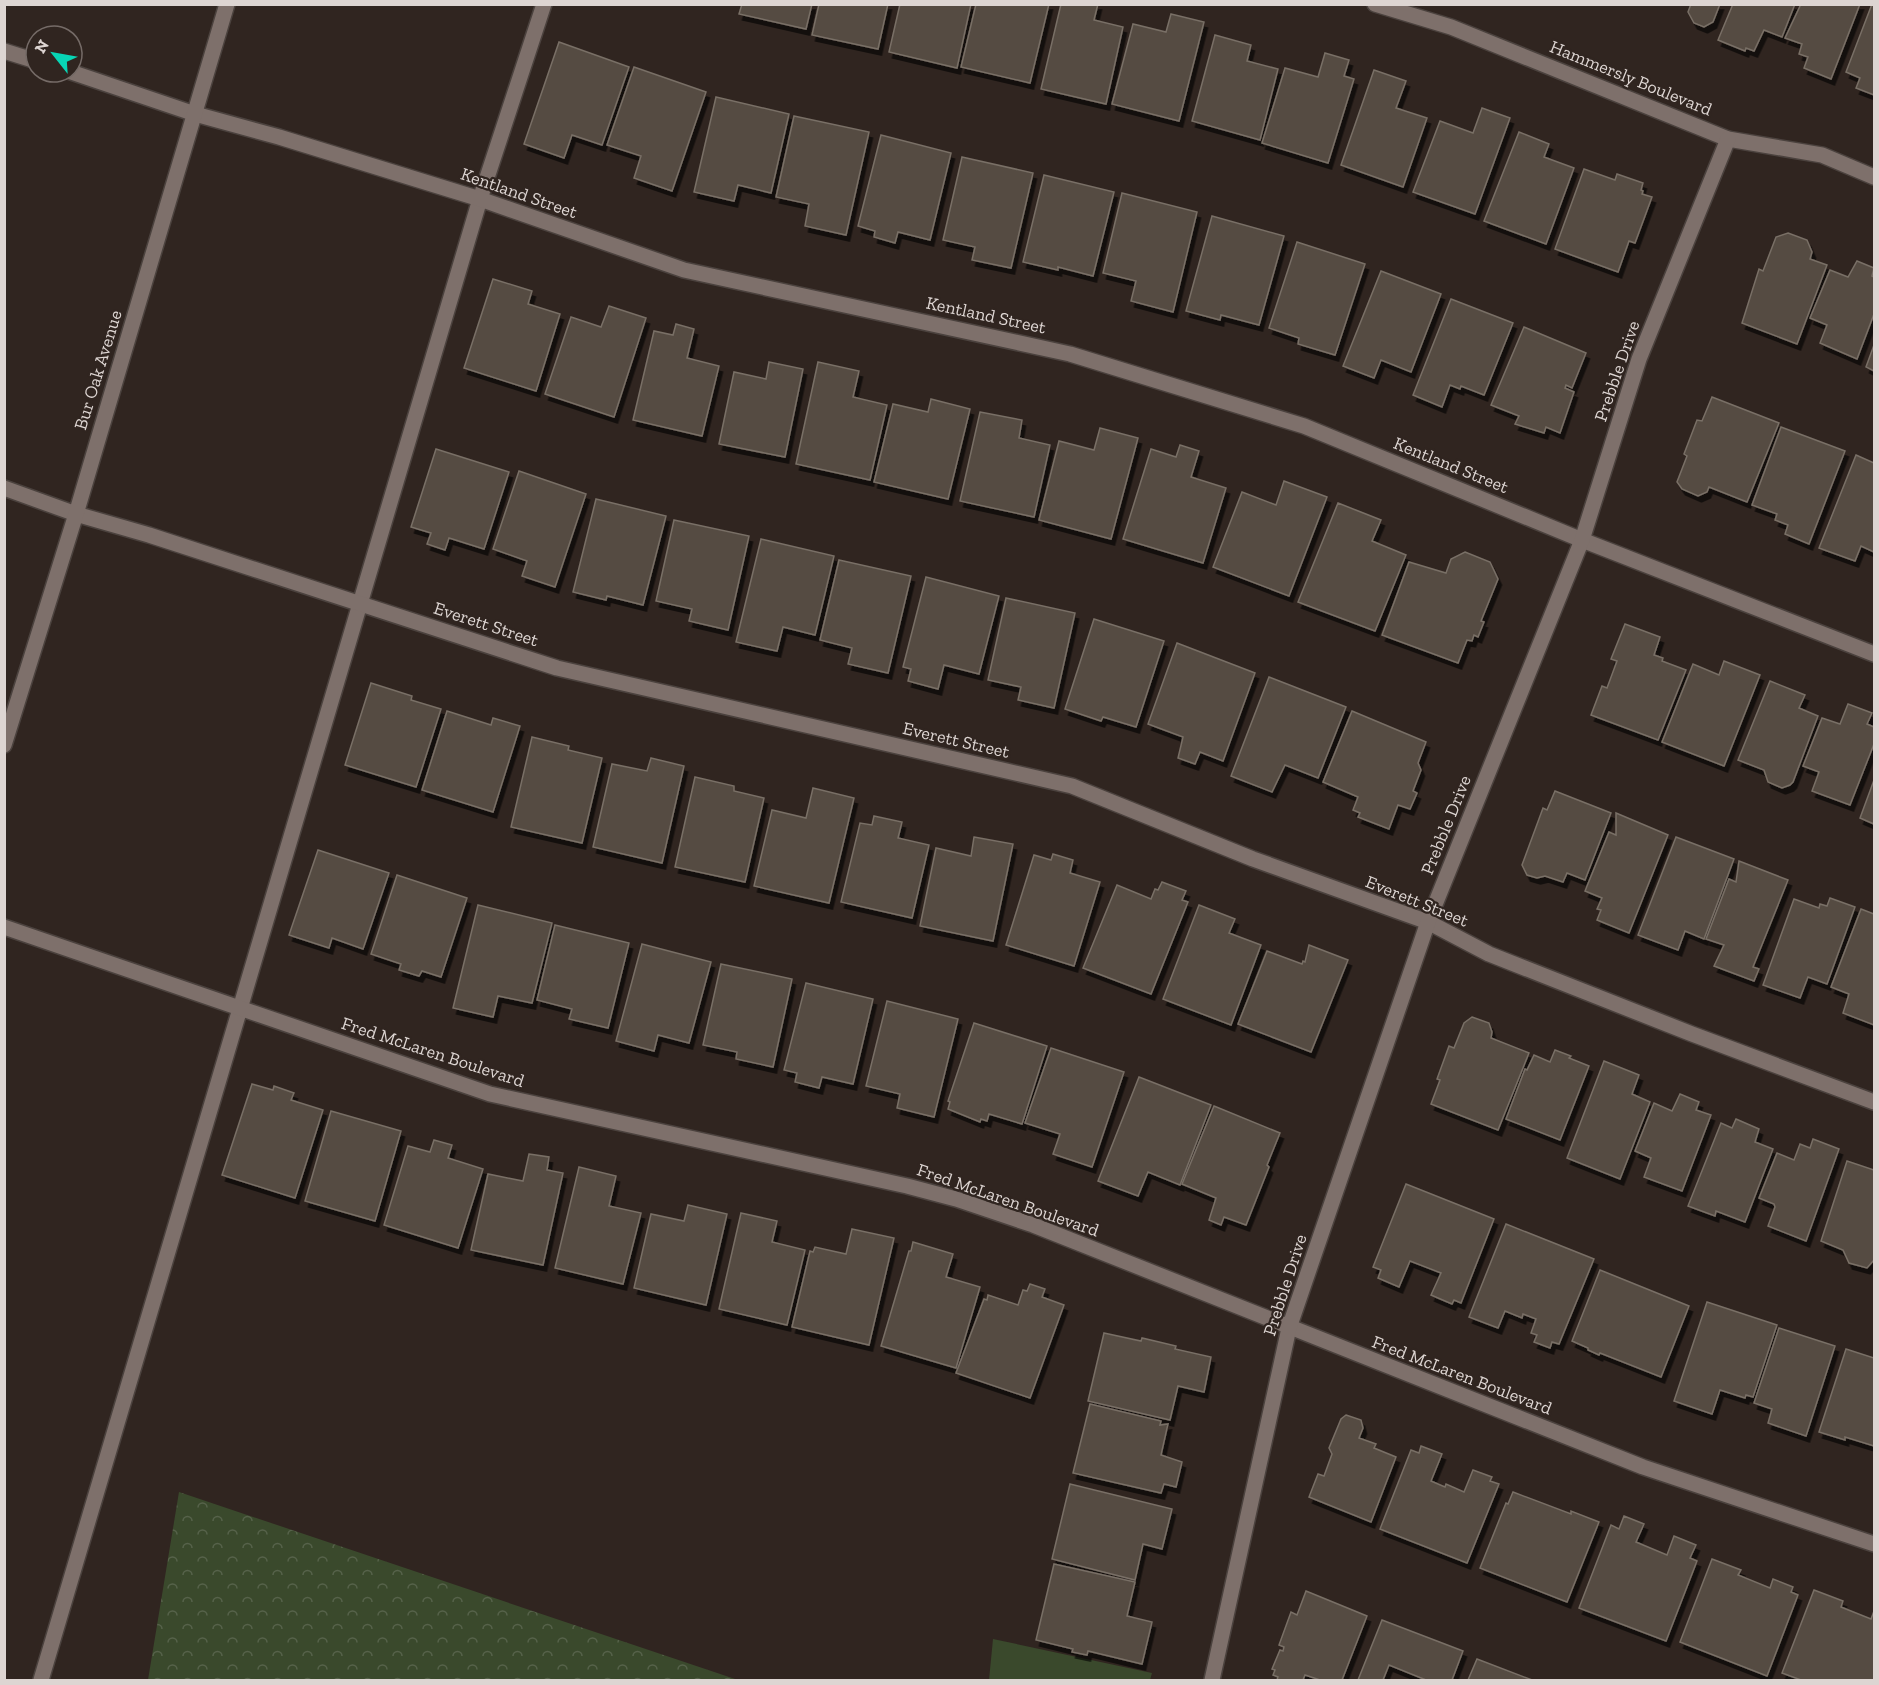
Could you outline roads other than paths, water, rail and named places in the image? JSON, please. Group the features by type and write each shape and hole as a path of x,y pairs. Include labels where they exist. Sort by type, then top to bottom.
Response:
{"street":[{"name":"Bur Oak Avenue","path":"4,745 76,514 227,4"},
{"path":"41,1680 480,199 544,4"},
{"name":"Hammersly Boulevard","path":"1375,4 1451,27 1728,139 1822,155 1875,177"},
{"path":"4,51 24,57"},
{"name":"Kentland Street","path":"84,77 195,114 279,137 480,199 684,270 1070,354 1304,426 1582,540 1875,654"},
{"name":"Prebble Drive","path":"1212,1680 1289,1328 1428,922 1582,540 1639,359 1728,139"},
{"name":"Everett Street","path":"4,488 76,514 149,535 557,668 1072,786 1253,859 1428,922 1489,954 1692,1034 1875,1102"},
{"name":"Fred McLaren Boulevard","path":"4,927 490,1094 907,1186 956,1199 1033,1225 1643,1467 1875,1544"}]}
